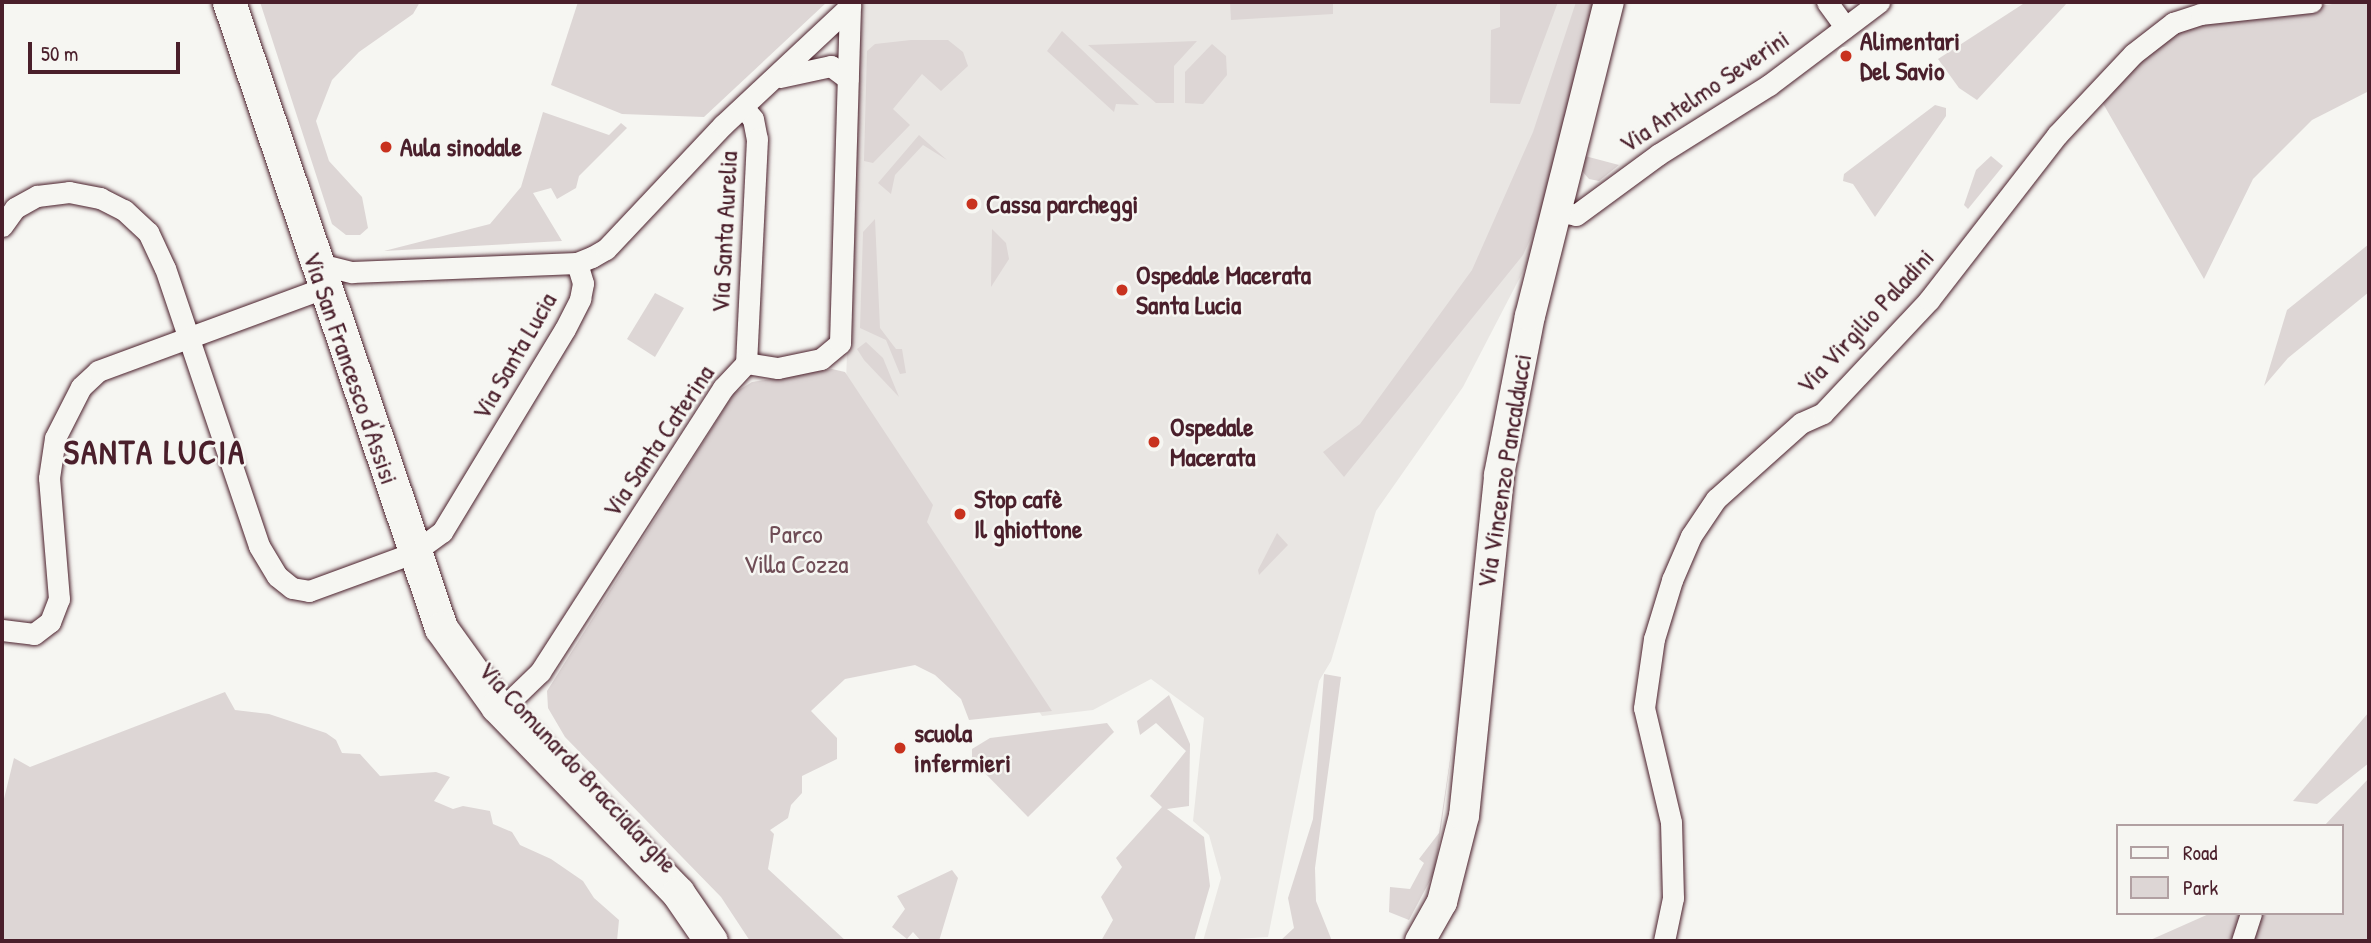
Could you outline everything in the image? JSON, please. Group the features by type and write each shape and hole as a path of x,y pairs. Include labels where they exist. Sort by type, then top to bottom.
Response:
{"main road":[{"name":"Via San Francesco d'Assisi","path":"229,2 430,607 470,674 508,708"},
{"name":"Via Vincenzo Pancalducci","path":"1420,941 1442,902 1464,816 1499,475 1530,316 1609,2"},
{"name":"Via Comunardo Braccialarghe","path":"413,553 449,620 508,708 678,893 711,941"},
{"name":"Via Comunardo Braccialarghe","path":"508,708 691,886 728,941"}],"street":[{"path":"1827,2 1845,27"},
{"name":"Via Antelmo Severini","path":"1556,211 1576,215 1659,154 1769,85 1880,2"},
{"name":"Via Virgilio Paladini","path":"1664,941 1673,898 1671,822 1644,708 1654,639 1672,580 1691,536 1716,499 1801,423 1823,413 1929,300 2057,135 2133,54 2173,23 2201,14 2311,2"},
{"path":"2,630 34,634 50,622 59,600 49,478 55,438 68,406 98,371 190,338 320,276 352,272 578,263 606,249 850,4"},
{"name":"Via Santa Caterina","path":"508,708 540,671 723,388 746,363 778,368 821,359 840,343 850,4"},
{"path":"776,79 831,66 848,79"},
{"name":"Via Santa Aurelia","path":"744,108 754,119 757,139 746,363"},
{"name":"Via Santa Lucia","path":"2,226 15,208 48,195 69,192 100,198 124,210 148,232 190,338 259,546 277,576 292,588 309,591 413,553 430,543 448,523 565,329 580,299 583,283 578,263"},
{"path":"2242,941 2250,915"}],"shaded area":[{"name":"Ospedale Macerata","path":"859,2 1603,2 1544,231 1463,387 1376,511 1331,661 1319,681 1268,937 1203,941 1221,878 1209,835 1193,821 1204,718 1151,679 1093,710 1042,716 920,528 846,382"}],"green space":[{"path":"260,2 420,2 413,14 359,52 332,80 316,121 329,161 362,197 368,228 360,235 346,235 332,224"},
{"path":"578,2 827,2 704,117 622,114 551,85"},
{"path":"1230,2 1333,2 1333,14 1231,20"},
{"path":"1500,2 1558,2 1520,104 1490,103 1491,30 1500,27"},
{"path":"1576,2 1598,2 1537,225 1523,255 1344,477 1323,452 1360,424 1472,270 1533,132"},
{"path":"2026,2 2068,2 1977,100 1959,88 1938,59"},
{"path":"2345,2 2369,2 2369,91 2312,120 2253,179 2204,279 2101,100 2142,58 2184,27"},
{"path":"1062,31 1139,105 1116,104 1114,112 1047,51"},
{"path":"948,40 963,52 968,66 941,91 922,74 893,109 910,125 873,163 864,161 867,51 875,44"},
{"path":"1197,41 1174,66 1174,103 1156,103 1088,45"},
{"path":"1212,44 1226,56 1227,75 1203,104 1185,103 1185,72"},
{"path":"1935,105 1946,108 1946,116 1875,217 1853,184 1843,181 1844,174"},
{"path":"543,112 609,135 621,123 627,128 579,176 576,188 557,199 551,188 533,193 562,241 384,251 490,224 521,187"},
{"path":"919,135 947,160 923,145 895,175 891,194 878,183"},
{"path":"1585,156 1619,165 1599,181 1589,179 1582,171"},
{"path":"1991,156 2003,166 1968,209 1964,205 1976,170"},
{"path":"875,219 880,328 896,349 902,349 906,373 900,374 886,340 860,328 863,232"},
{"path":"992,229 1006,243 1009,259 991,287"},
{"path":"2369,244 2369,292 2288,358 2264,386 2287,310"},
{"path":"655,293 684,308 655,357 627,339"},
{"path":"866,342 883,358 899,397 857,349"},
{"name":"Parco Villa Cozza","path":"832,369 845,372 933,505 927,522 1052,711 969,720 961,699 935,675 915,665 845,679 811,711 837,738 837,759 802,776 802,793 791,805 788,818 770,830 774,834 768,869 846,941 750,941 721,897 565,737 548,708 547,691 734,393 752,382"},
{"path":"1277,533 1288,545 1259,575 1258,570"},
{"path":"1324,674 1341,677 1315,868 1316,901 1332,941 1280,941 1294,928 1288,898 1313,819"},
{"path":"225,692 235,710 269,714 326,733 336,740 342,753 360,754 380,776 436,772 450,777 434,801 453,809 463,806 490,811 493,824 512,832 520,845 551,859 583,881 594,898 619,920 617,941 2,941 2,807 14,758 30,767"},
{"path":"1169,695 1190,744 1189,806 1167,809 1204,837 1210,886 1194,941 1101,941 1113,920 1101,897 1122,867 1116,858 1162,807 1150,796 1186,751 1156,723 1140,735 1137,721"},
{"path":"2369,712 2369,763 2317,804 2293,801"},
{"path":"1107,723 1114,732 1028,817 972,760 972,749 990,738"},
{"path":"1455,727 1435,871 1409,920 1389,912 1390,887 1410,889 1424,863 1419,859 1439,833"},
{"path":"2369,778 2369,941 2148,941 2206,915 2343,915 2343,824 2326,824"},
{"path":"952,870 958,878 939,941 921,941 913,932 907,939 892,927 905,909 897,896"}],"place":[{"name":"Alimentari Del Savio","path":"1846,56"},
{"name":"Aula sinodale","path":"386,147"},
{"name":"Cassa parcheggi","path":"972,204"},
{"name":"Ospedale Macerata Santa Lucia","path":"1122,290"},
{"name":"Ospedale Macerata","path":"1154,442"},
{"name":"Stop cafè Il ghiottone","path":"960,514"},
{"name":"scuola infermieri","path":"900,748"}],"district":[{"name":"SANTA LUCIA","path":"155,453"}]}
